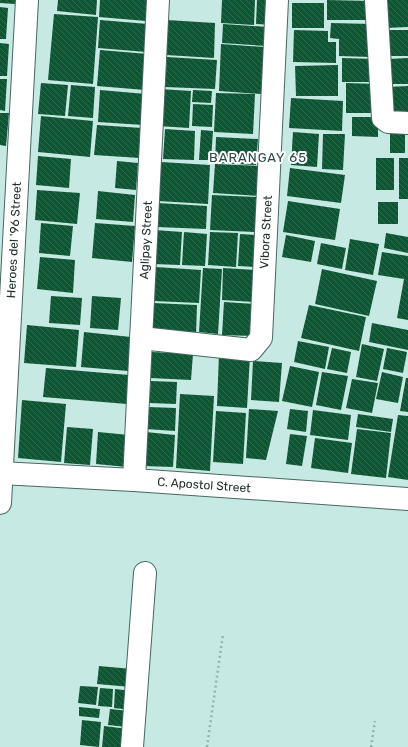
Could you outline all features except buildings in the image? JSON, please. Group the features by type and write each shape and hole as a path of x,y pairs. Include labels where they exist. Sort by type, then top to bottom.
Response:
{"street":[{"name":"Heroes del '96 Street","path":"0,503 27,0"},
{"name":"Aglipay Street","path":"134,480 158,0"},
{"name":"Vibora Street","path":"142,338 251,350 261,338 277,0"},
{"path":"376,0 383,118 388,122 408,123"},
{"name":"C. Apostol Street","path":"1,473 134,480 408,499"},
{"path":"132,747 145,573"}],"path":[{"path":"207,747 223,634"},
{"path":"371,747 375,721"}],"district":[{"name":"BARANGAY 65","path":"258,157"}]}
